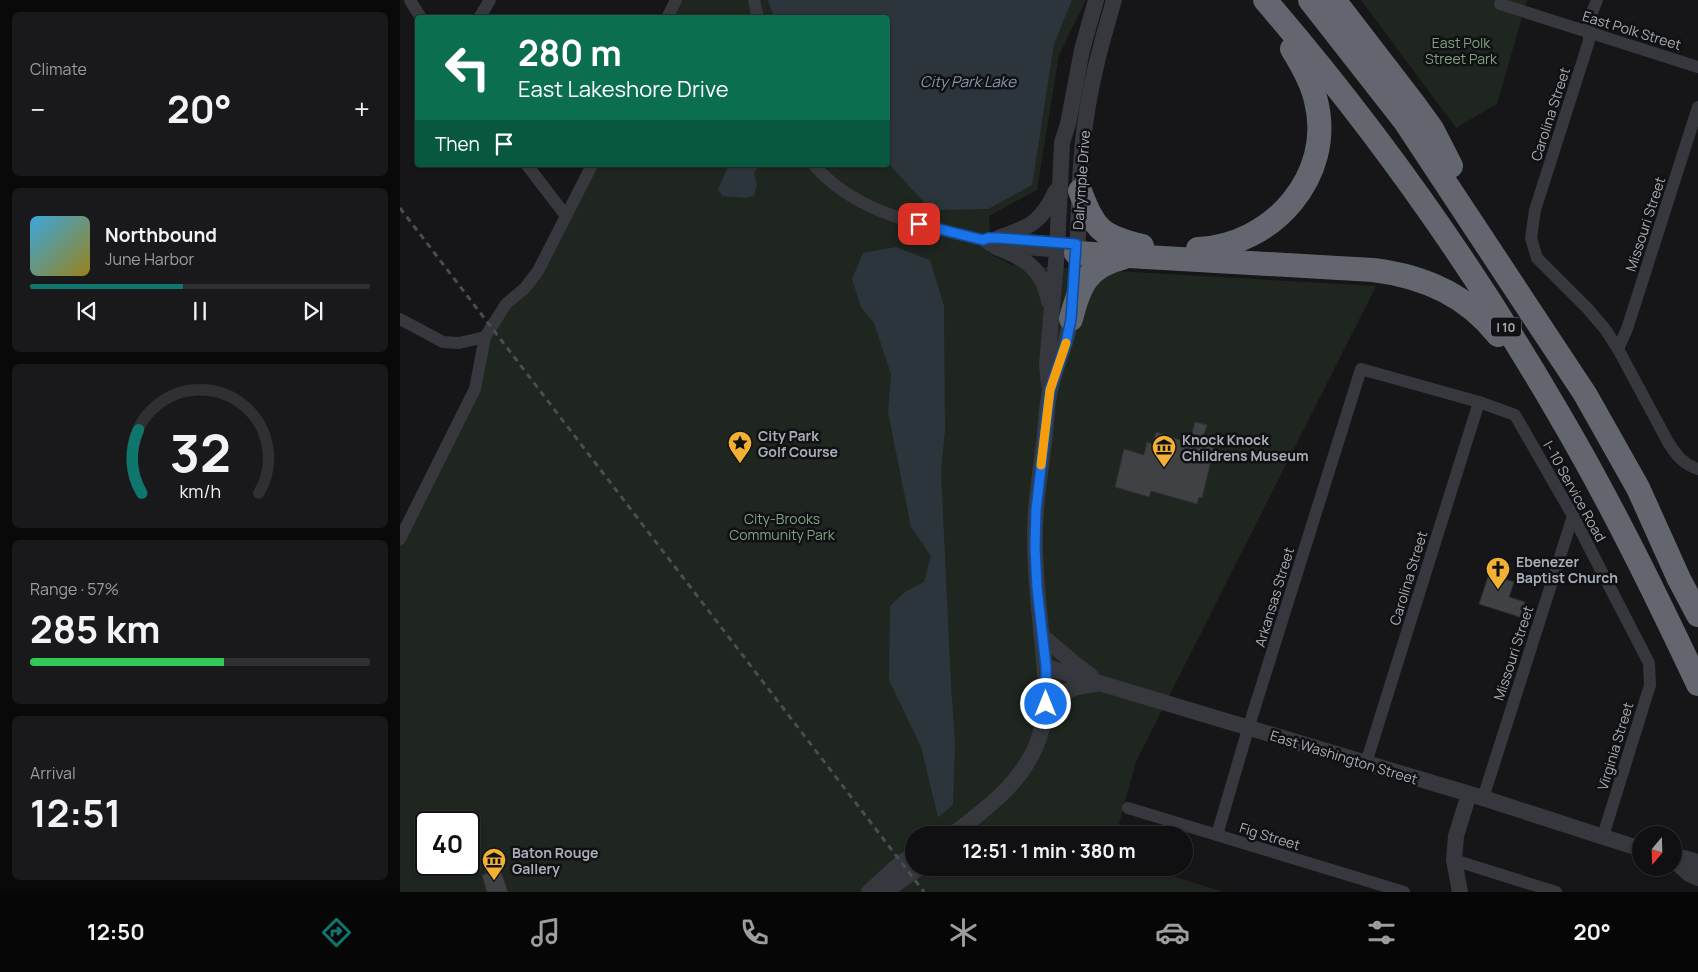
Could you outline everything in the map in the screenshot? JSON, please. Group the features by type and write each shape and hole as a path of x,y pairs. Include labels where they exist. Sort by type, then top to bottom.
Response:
{"highway":[{"path":"1061,316 1091,273 1105,263 1137,251 1199,250 1229,245 1267,227 1296,198 1314,162 1318,141 1316,100 1303,67 1259,0"},
{"name":"I 10","path":"1265,0 1358,112 1440,226 1509,332 1561,417 1648,578 1698,684"},
{"name":"I 10","path":"1310,0 1404,120 1595,411 1638,488 1698,616"},
{"path":"1334,0 1399,83 1432,129 1460,182 1466,213"},
{"path":"1069,188 1102,232 1137,251"},
{"path":"1066,248 1137,251 1404,274 1430,283 1465,302 1483,318 1561,417"}],"street":[{"path":"410,0 419,15"},
{"path":"481,15 490,0"},
{"path":"668,15 676,0"},
{"path":"754,0 757,15"},
{"name":"Dalrymple Drive","path":"963,826 999,798 1013,784 1034,753 1045,712 1046,667 1041,634 1035,547 1036,510 1050,390 1066,343 1061,316 1069,188 1062,143 1068,124 1082,50 1096,0"},
{"name":"Dalrymple Drive","path":"1069,188 1084,134 1098,54 1114,0"},
{"name":"Carolina Street","path":"1597,0 1589,20 1589,41 1535,210 1531,238 1537,258 1588,309 1605,329 1618,349"},
{"name":"East Polk Street","path":"1500,4 1698,67"},
{"name":"Missouri Street","path":"1618,349 1628,329 1698,107"},
{"path":"816,167 844,192 876,209 919,224 992,242 1066,248 1073,144 1068,124"},
{"path":"529,167 566,216"},
{"path":"400,539 475,390 485,336 506,304 525,288 538,271 591,167"},
{"path":"992,242 1029,226 1039,219 1069,188"},
{"path":"992,242 1016,255 1035,270 1061,316"},
{"path":"400,319 443,342 459,343 485,336"},
{"path":"1618,349 1668,442 1680,459 1698,469"},
{"name":"Arkansas Street","path":"1217,835 1248,729 1361,369 1479,402"},
{"name":"Carolina Street","path":"1366,764 1479,402"},
{"name":"I- 10 Service Road","path":"1479,402 1515,414 1573,516 1649,663"},
{"name":"Missouri Street","path":"1476,796 1573,516"},
{"path":"1041,634 1074,664 1101,683"},
{"name":"Virginia Street","path":"1603,836 1650,685 1649,663"},
{"name":"East Washington Street","path":"1046,667 1476,796 1632,846"},
{"path":"1045,712 1059,695 1070,688 1101,683"},
{"path":"1460,892 1454,860 1456,836 1476,796"},
{"name":"Fig Street","path":"1128,808 1404,892"},
{"path":"1682,858 1698,862"},
{"path":"869,892 905,860"},
{"path":"1454,860 1556,892"},
{"path":"1682,867 1689,874 1698,878"},
{"path":"884,892 907,876"}],"green space":[{"name":"City-Brooks Community Park","path":"676,0 1086,0 1059,55 1037,190 989,216 991,254 1012,265 1376,286 1138,758 1118,826 905,826 905,876 1173,876 1223,892 400,892 400,539 475,389 485,337 538,271 591,167 890,167 890,15 668,15"},
{"name":"East Polk Street Park","path":"1361,0 1527,0 1497,104 1456,128"}],"water":[{"name":"City Park Lake","path":"768,0 1072,0 1054,44 1032,185 988,209 931,210 890,165 890,15 773,15"},
{"path":"728,167 758,167 754,173 757,185 754,196 745,198 722,196 718,189"},
{"path":"896,247 930,260 944,306 945,430 941,472 955,744 953,805 938,817 921,747 889,680 890,606 905,592 924,582 931,556 911,527 888,412 891,374 874,323 861,307 852,279 863,253"}],"building":[{"name":"Knock Knock Childrens Museum","path":"1195,422 1207,425 1201,444 1214,448 1202,498 1199,497 1197,504 1151,491 1149,497 1115,487 1124,449 1144,455 1147,442 1152,444 1156,432 1189,443"},
{"name":"Ebenezer Baptist Church","path":"1489,574 1514,582 1509,597 1525,602 1520,617 1479,604"},
{"name":"Baton Rouge Gallery","path":"500,869 508,892 487,892 482,875"}],"railway":[{"path":"400,208 924,892"}],"slow traffic":[{"path":"1041,465 1050,390 1066,343"}],"place":[{"name":"City Park Golf Course","path":"740,464"},
{"name":"Knock Knock Childrens Museum","path":"1164,468"},
{"name":"Ebenezer Baptist Church","path":"1498,590"},
{"name":"Baton Rouge Gallery","path":"494,881"}],"route":[{"path":"919,224 983,240 998,238 1076,244 1076,267 1071,319 1066,343 1050,390 1036,510 1037,588 1046,667 1046,704"}]}
